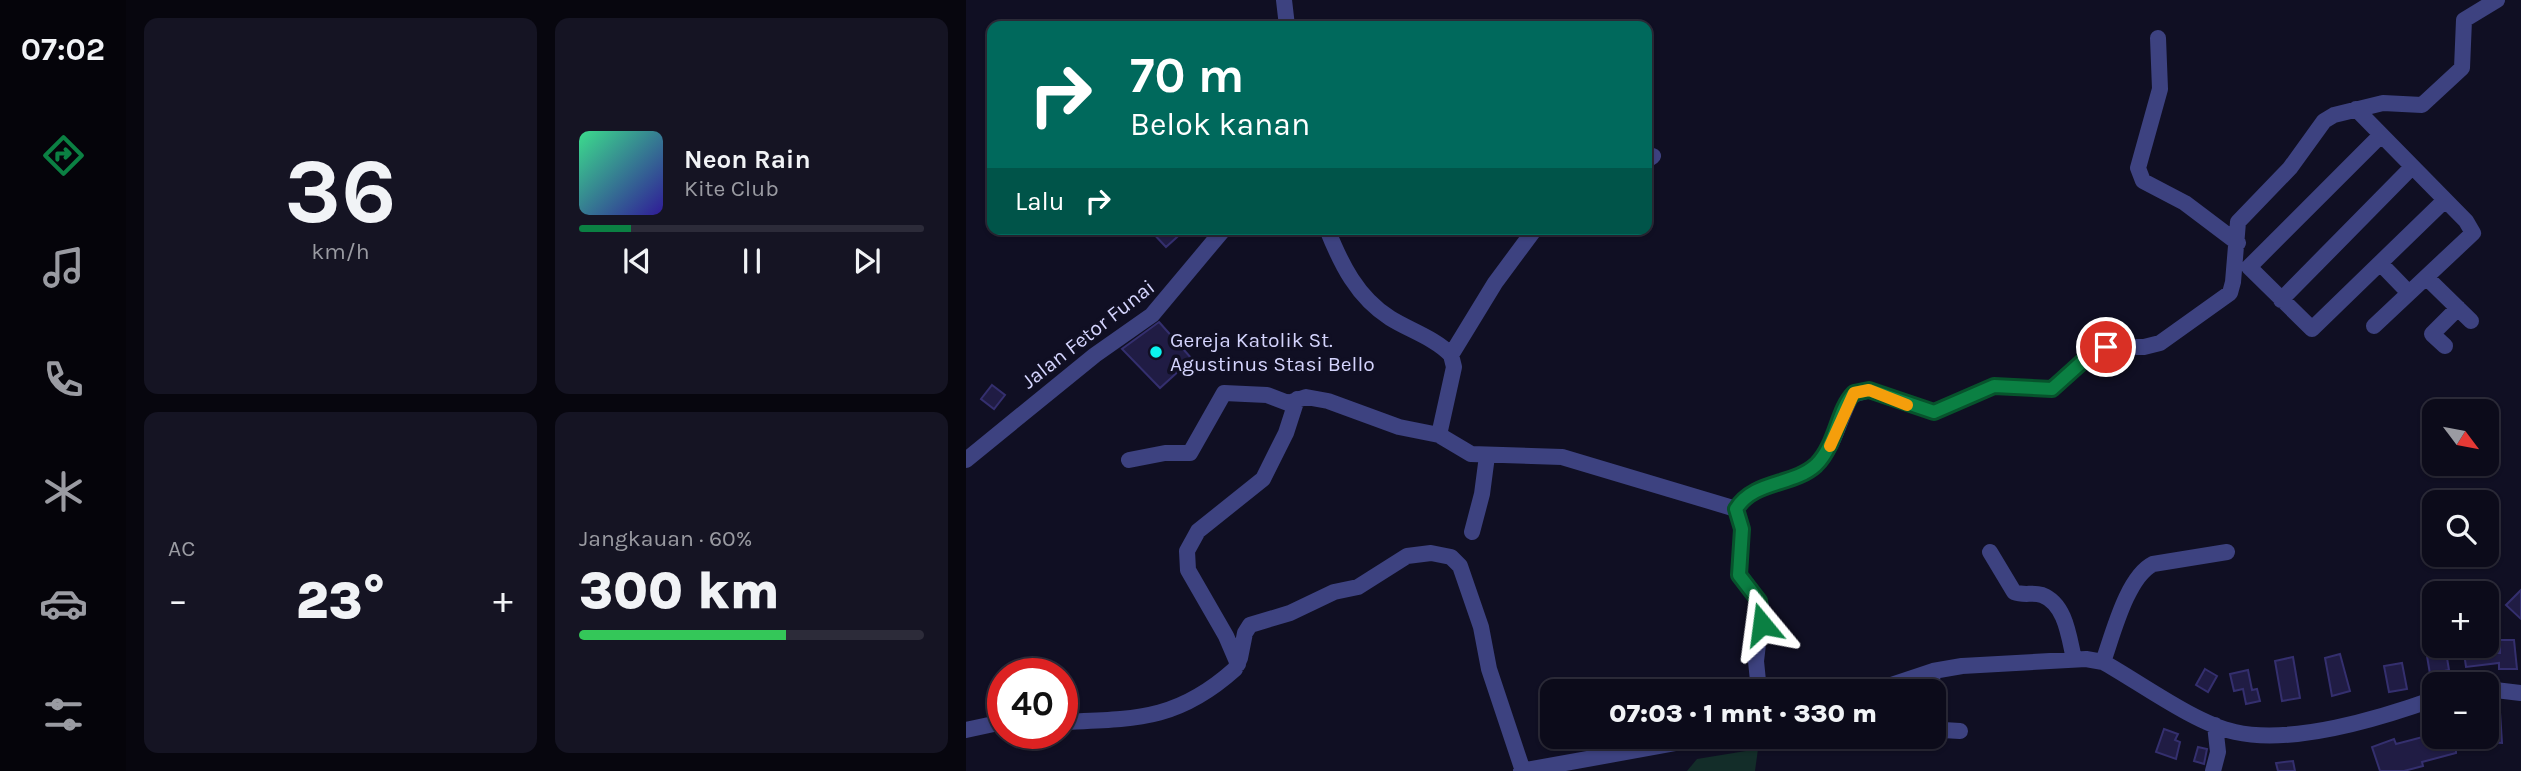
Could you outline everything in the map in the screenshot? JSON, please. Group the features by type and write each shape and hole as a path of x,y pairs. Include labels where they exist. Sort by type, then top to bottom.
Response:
{"street":[{"path":"1284,0 1286,21"},
{"path":"1736,509 1744,499 1761,489 1815,465 1830,446 1850,398 1861,390 1934,412 1994,386 2052,389 2098,350 2116,346 2144,347 2160,343 2230,293 2238,243 2236,229 2241,217 2290,168 2324,121 2356,109 2383,103 2416,106 2428,102 2462,68 2464,20 2497,0"},
{"path":"2158,38 2160,89 2138,168 2139,175 2143,181 2196,211 2238,243"},
{"path":"2356,109 2466,221 2473,233 2374,326"},
{"path":"2381,135 2249,267 2281,300 2312,329 2445,200"},
{"path":"2281,300 2412,167"},
{"name":"Jalan Fetor Funai","path":"966,460 1084,363 1152,315 1219,235"},
{"path":"1330,235 1349,278 1365,297 1388,316 1451,355 1454,367 1439,435"},
{"path":"1451,355 1494,283 1530,235"},
{"path":"2380,263 2409,293"},
{"path":"2426,277 2471,321"},
{"path":"2445,346 2432,334 2458,308"},
{"path":"1129,460 1166,453 1190,453 1224,393 1267,396 1288,402 1306,397 1328,401 1399,426 1439,435 1471,454 1562,457 1736,509"},
{"path":"1238,664 1226,635 1188,569 1186,551 1198,531 1263,479 1286,433 1297,400"},
{"path":"1472,532 1482,494 1487,456"},
{"path":"1736,509 1742,529 1739,575 1759,601 1762,610 1756,661 1758,679"},
{"path":"1990,552 2014,592 2040,595 2056,606 2065,621 2074,659"},
{"path":"2103,662 2122,611 2143,570 2153,564 2227,552"},
{"path":"1078,721 1159,715 1179,707 1231,673 1238,664 1245,633 1250,625 1290,613 1334,592 1358,587 1406,556 1432,553 1451,557 1460,566 1481,626 1489,669 1522,771 1643,749"},
{"path":"1909,679 1933,671 2074,659 2103,662 2215,725 2254,735 2289,733 2364,722 2422,703"},
{"path":"1932,679 1933,671"},
{"path":"2499,690 2521,693"},
{"path":"966,730 987,725"},
{"path":"2213,771 2218,752 2215,725"},
{"path":"1946,730 1959,731"}],"green space":[{"path":"1758,749 1755,771 1687,771 1697,759"}],"building":[{"path":"1155,235 1179,235 1166,247"},
{"name":"Gereja Katolik St. Agustinus Stasi Bello","path":"1159,322 1192,359 1160,388 1122,349"},
{"path":"992,385 1005,395 994,409 981,399"},
{"path":"2521,590 2521,619 2506,605"},
{"path":"2500,640 2514,640 2517,669 2499,669 2499,663 2466,667 2465,658 2499,658"},
{"path":"2340,654 2350,691 2332,696 2325,658"},
{"path":"2293,657 2300,698 2282,701 2275,661"},
{"path":"2427,658 2447,658 2449,670 2430,672"},
{"path":"2402,663 2407,689 2389,692 2384,666"},
{"path":"2205,669 2217,676 2208,692 2196,685"},
{"path":"2248,670 2252,690 2257,689 2260,701 2246,704 2243,689 2234,691 2230,674"},
{"path":"2500,712 2502,743 2499,743"},
{"path":"2164,729 2178,734 2175,740 2180,742 2176,759 2156,752"},
{"path":"2422,737 2422,749 2460,749 2456,750 2456,753 2422,762 2423,766 2404,771 2380,771 2372,747 2394,739 2396,744"},
{"path":"2198,747 2207,749 2204,764 2194,761"},
{"path":"2293,761 2295,771 2278,771 2276,763"}],"slow traffic":[{"path":"1830,446 1854,393 1869,390 1907,405"}],"place":[{"name":"Gereja Katolik St. Agustinus Stasi Bello","path":"1156,352"}],"route":[{"path":"1762,624 1759,601 1739,575 1742,529 1736,509 1744,499 1761,489 1815,465 1836,435 1854,393 1869,390 1926,412 1941,411 1986,387 2052,389 2063,382 2092,353 2106,347"}]}
